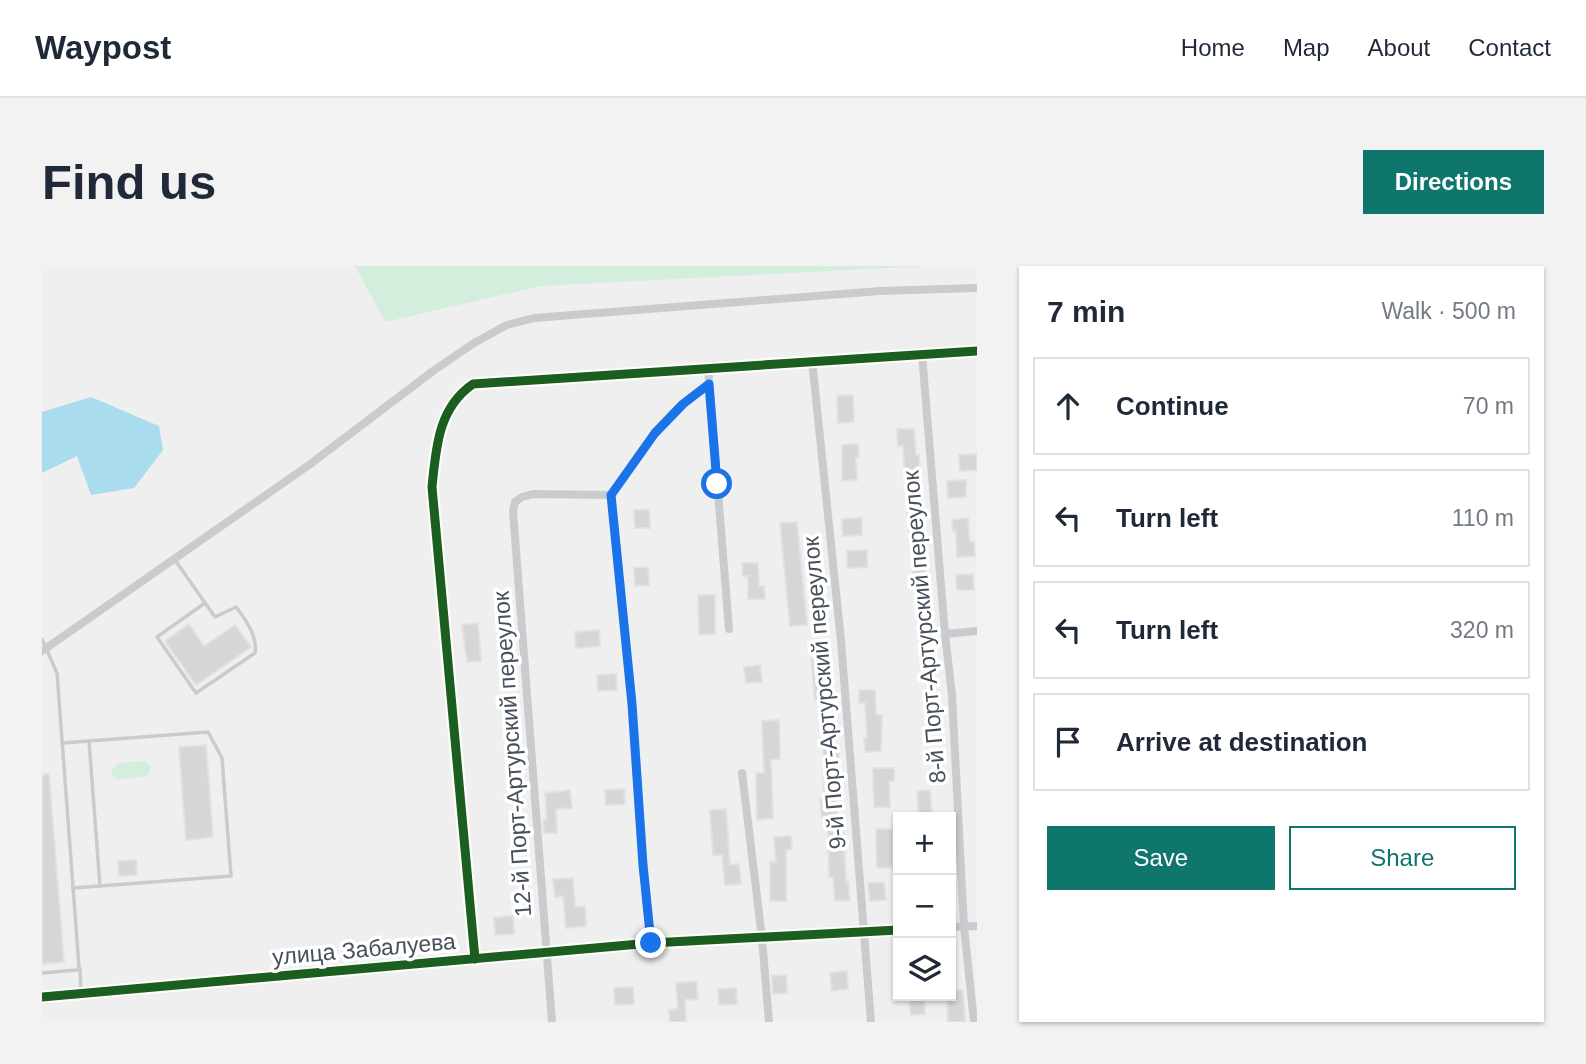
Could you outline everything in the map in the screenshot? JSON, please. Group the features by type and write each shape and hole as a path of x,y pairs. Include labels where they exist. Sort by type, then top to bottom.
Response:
{"street":[{"path":"44,646 309,465 443,364 493,332 519,321 880,291 977,288"},
{"path":"475,959 432,487 441,426 460,393 473,384 977,351"},
{"name":"8-й Порт-Артурский переулок","path":"922,354 952,695 964,927 974,1022"},
{"name":"9-й Порт-Артурский переулок","path":"811,360 841,641 871,1022"},
{"path":"708,368 729,629"},
{"path":"651,943 632,704 611,495 655,433 683,404 709,384"},
{"name":"12-й Порт-Артурский переулок","path":"552,1022 513,511 515,502 533,494 611,495"},
{"path":"945,634 977,631"},
{"path":"742,772 769,1022"},
{"path":"956,927 977,926"},
{"name":"улица Забалуева","path":"42,997 651,943 893,930"}],"lane":[{"path":"173,558 216,618 236,607 249,625 257,651 196,693 157,637 205,603"},
{"path":"44,646 57,673 82,994"},
{"path":"62,743 208,732 222,758 231,876 73,888"},
{"path":"89,741 100,886"},
{"path":"42,973 77,970 79,967"}],"green space":[{"path":"355,266 926,266 540,286 385,322"},
{"path":"145,761 151,767 147,776 118,780 112,775 112,770 118,763"}],"water":[{"path":"91,397 159,426 163,450 134,488 91,495 77,456 42,473 42,412"}],"building":[{"path":"853,395 854,422 838,423 837,396"},
{"path":"897,429 914,429 920,478 905,479 903,446 898,446"},
{"path":"858,444 857,480 842,481 842,445"},
{"path":"977,454 977,470 960,471 959,455"},
{"path":"966,480 966,497 948,498 947,481"},
{"path":"921,495 925,530 922,530 925,572 933,621 921,622 918,589 914,589 906,496"},
{"path":"634,510 649,510 650,528 635,528"},
{"path":"862,518 862,535 843,536 842,519"},
{"path":"968,518 970,542 974,542 975,556 957,557 956,531 953,531 952,520"},
{"path":"797,522 807,625 790,626 780,523"},
{"path":"867,550 867,567 847,568 847,551"},
{"path":"742,563 758,563 759,586 764,586 765,599 748,599 748,576 743,576"},
{"path":"648,567 649,585 635,586 634,568"},
{"path":"973,574 974,590 957,590 956,575"},
{"path":"698,595 715,595 715,634 699,635"},
{"path":"478,623 481,661 467,662 462,625"},
{"path":"189,624 204,646 235,625 251,647 196,685 165,641"},
{"path":"599,630 600,646 576,648 575,632"},
{"path":"830,658 831,700 815,700 811,659"},
{"path":"760,665 762,682 746,683 744,667"},
{"path":"616,674 617,690 598,691 597,675"},
{"path":"859,690 875,690 876,715 882,715 881,751 865,752 865,703 859,703"},
{"path":"779,720 780,759 771,760 773,818 757,820 756,773 764,773 762,721"},
{"path":"206,745 213,837 186,840 179,747"},
{"path":"823,746 839,746 840,786 835,786 838,828 843,828 846,882 850,900 835,901 833,877 829,877 828,818 822,819 820,799 824,798"},
{"path":"873,768 894,768 894,781 889,781 890,807 874,807"},
{"path":"49,774 64,962 42,964 42,775"},
{"path":"624,789 625,804 606,805 605,790"},
{"path":"570,790 572,808 556,809 557,833 544,833 543,820 547,820 545,793"},
{"path":"930,790 932,812 919,812 917,791"},
{"path":"726,809 730,865 739,864 741,884 725,885 722,855 713,855 710,810"},
{"path":"876,829 893,829 893,867 877,868"},
{"path":"791,836 792,849 786,850 786,901 770,901 770,862 776,862 774,837"},
{"path":"136,860 137,875 119,876 118,861"},
{"path":"573,878 575,907 585,906 586,926 566,928 563,896 555,897 553,879"},
{"path":"884,882 886,900 870,901 868,883"},
{"path":"513,916 514,934 495,935 494,918"},
{"path":"847,971 848,989 832,991 830,973"},
{"path":"786,975 787,993 773,994 772,976"},
{"path":"696,981 698,999 685,1000 686,1022 670,1022 669,1010 678,1009 676,983"},
{"path":"633,987 634,1004 615,1005 614,988"},
{"path":"736,988 737,1004 719,1005 718,989"},
{"path":"963,990 965,1022 948,1022 947,1001 956,1001 956,991"},
{"path":"910,1001 924,1001 925,1014 911,1015"}],"cycle path":[{"path":"475,959 432,487 441,430 452,405 461,394 473,384 977,351"},
{"path":"42,997 651,943 893,930"}],"route":[{"path":"651,943 632,704 611,495 655,433 683,404 709,384 717,484"}]}
